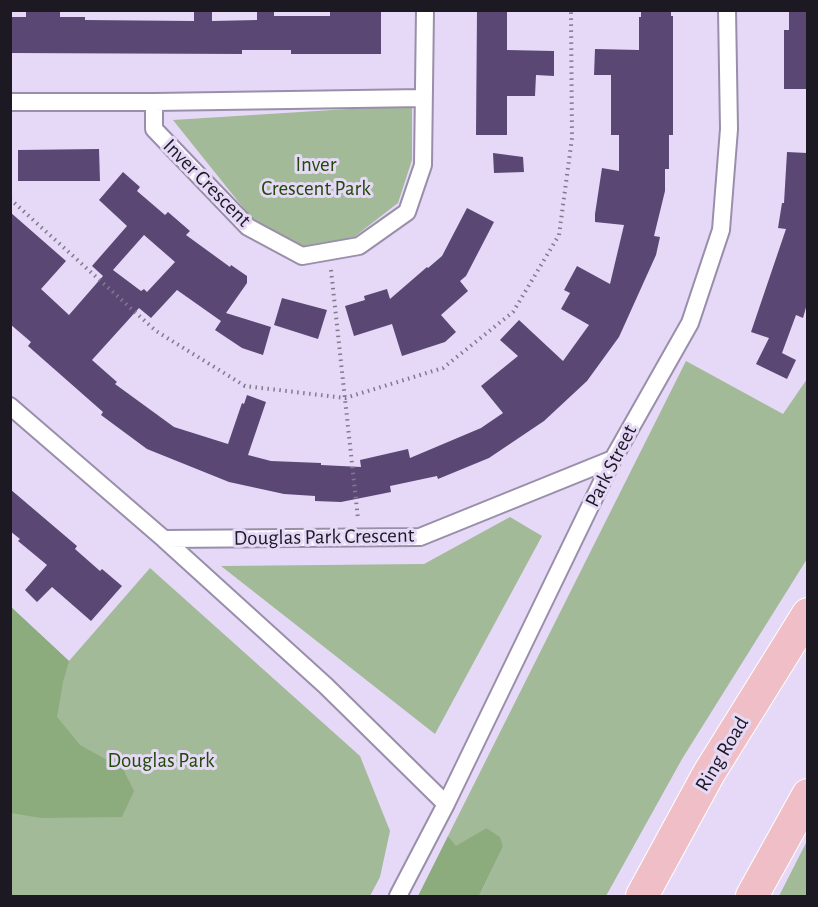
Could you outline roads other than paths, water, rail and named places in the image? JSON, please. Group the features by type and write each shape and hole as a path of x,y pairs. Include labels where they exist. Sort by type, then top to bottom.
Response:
{"highway":[{"name":"Ring Road","path":"642,897 709,772 807,614"},
{"path":"752,897 807,795"}],"street":[{"name":"Inver Crescent","path":"154,102 154,129 248,227 302,256 359,246 407,212 423,165 425,10"},
{"name":"Park Street","path":"398,897 446,804 613,459 690,323 721,230 729,129 727,10"},
{"path":"10,102 423,98"},
{"path":"10,406 164,539 326,686 446,804"},
{"name":"Douglas Park Crescent","path":"164,539 420,537 613,459"}],"park label":[{"name":"Inver Crescent Park","path":"316,177"},
{"name":"Douglas Park","path":"161,761"}]}
